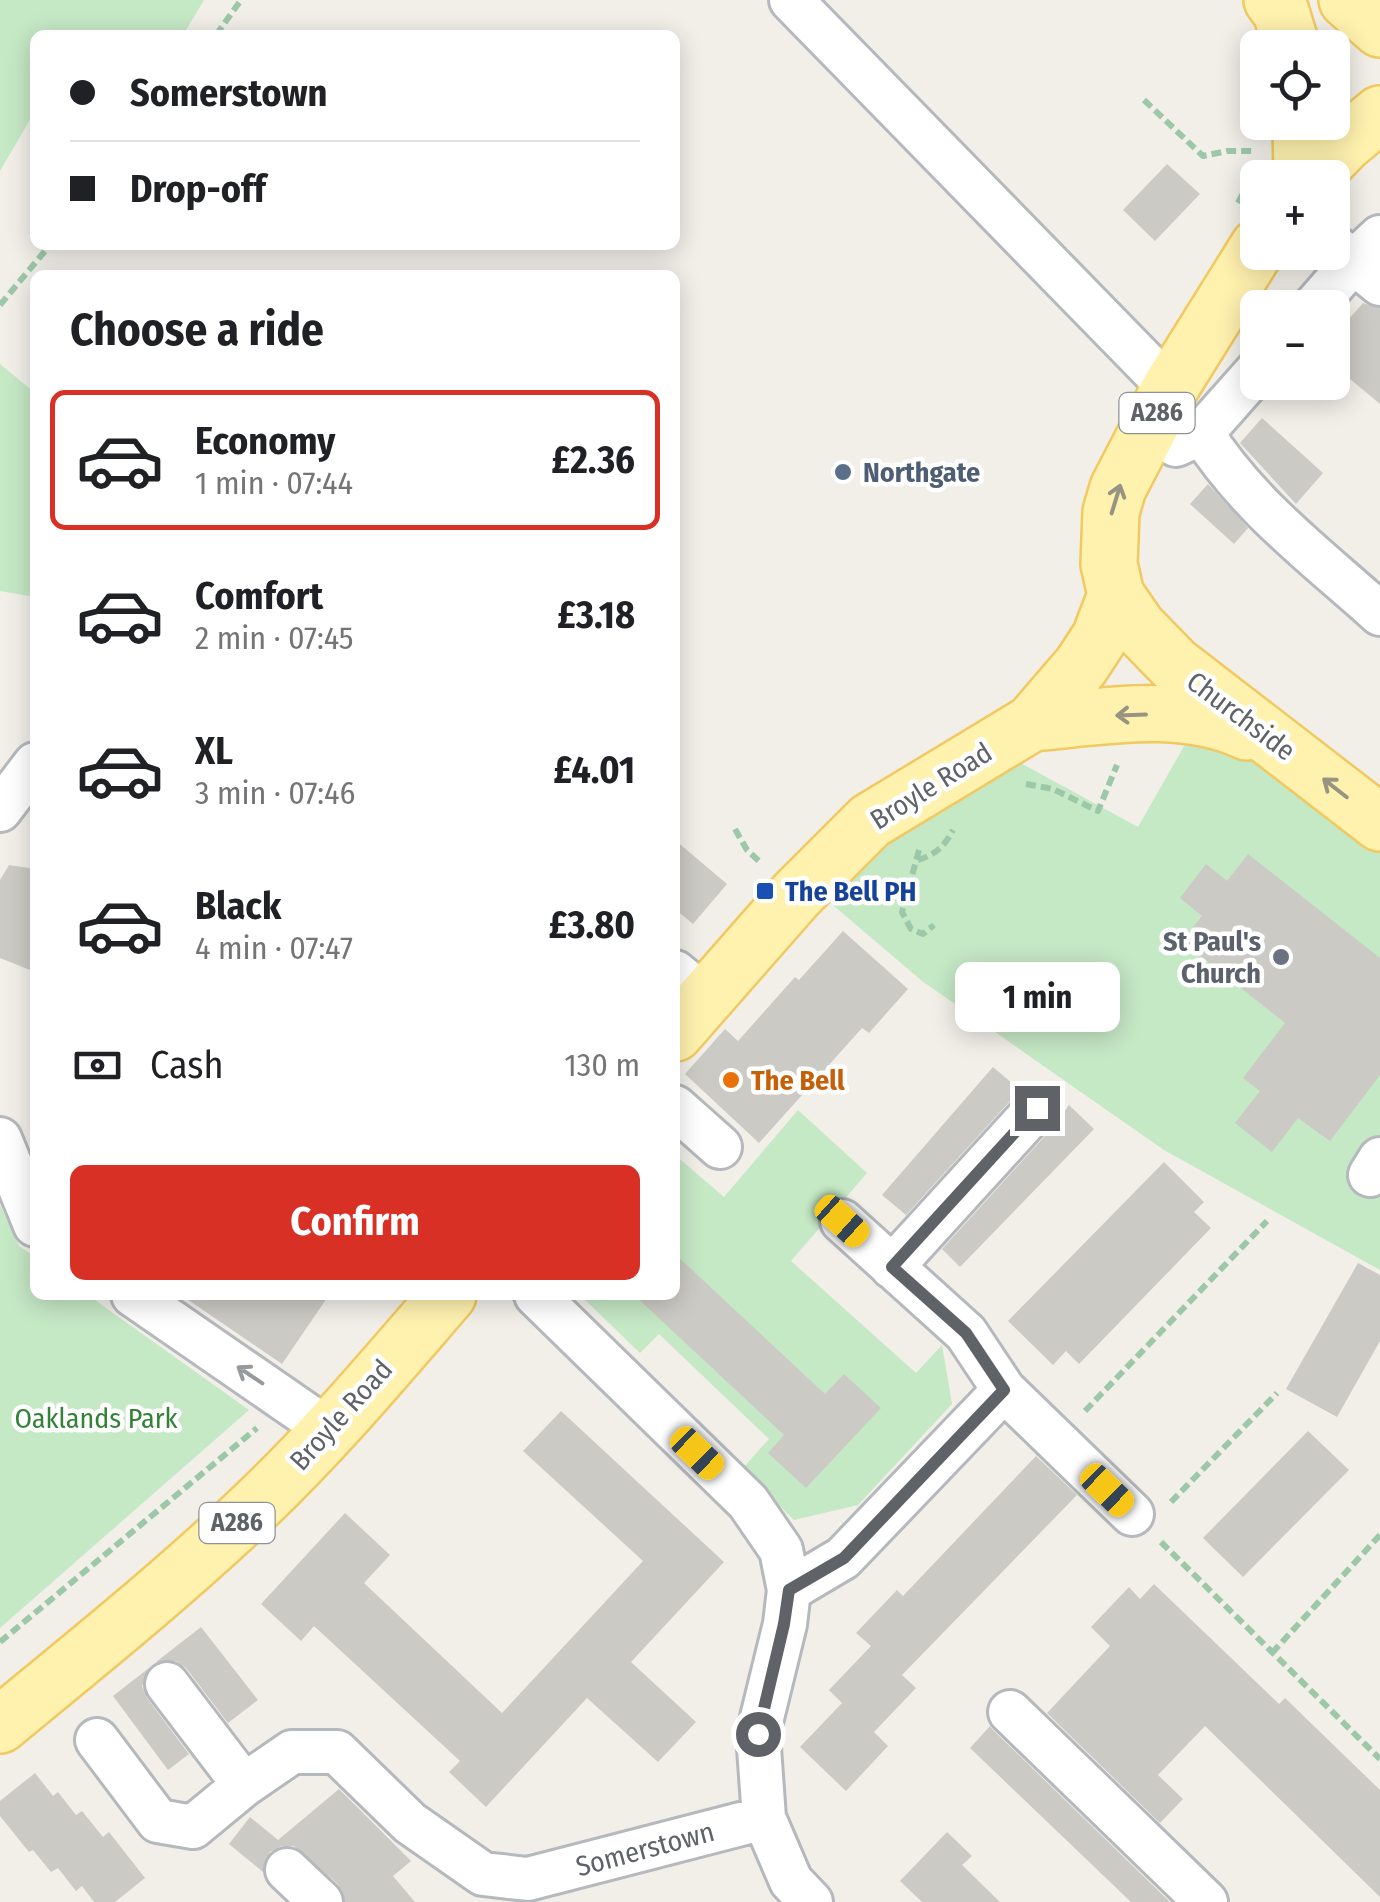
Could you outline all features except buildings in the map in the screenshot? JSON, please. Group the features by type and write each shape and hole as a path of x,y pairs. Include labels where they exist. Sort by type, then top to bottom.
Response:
{"main road":[{"path":"1272,0 1286,30"},
{"path":"1347,0 1380,29"},
{"path":"1328,160 1380,114"},
{"name":"A286","path":"1116,595 1109,564 1111,512 1118,488 1170,388 1244,270"},
{"name":"Broyle Road","path":"685,1001 870,821 1032,723 1100,638 1116,595"},
{"name":"Churchside","path":"1116,595 1138,627 1174,664 1380,822"},
{"name":"Broyle Road","path":"1032,723 1102,716 1200,715 1222,721 1290,753"},
{"name":"Broyle Road","path":"0,1725 129,1619 251,1510 309,1416 442,1300"}],"street":[{"path":"791,0 1170,388"},
{"path":"1330,290 1362,257"},
{"path":"1140,446 1187,442 1202,433 1240,390"},
{"path":"1202,433 1225,470 1245,492 1380,614"},
{"path":"0,810 30,771"},
{"path":"892,1267 1037,1108"},
{"path":"680,1112 720,1148"},
{"path":"0,1139 30,1213"},
{"path":"842,1221 966,1333 1004,1390 1139,1521"},
{"path":"140,1300 309,1416"},
{"path":"541,1300 748,1502 781,1550 789,1590 758,1734 764,1818 792,1880 811,1902"},
{"path":"789,1590 844,1558 1004,1390"},
{"path":"167,1684 244,1785"},
{"path":"1010,1712 1199,1899"},
{"name":"Somerstown","path":"97,1740 158,1820 194,1828 244,1785 292,1752 338,1752 410,1823 482,1874 528,1880 764,1818"},
{"path":"287,1870 321,1902"}],"path":[{"path":"220,30 241,0"},
{"path":"1144,100 1203,156 1227,151"},
{"path":"0,305 46,250"},
{"path":"1022,783 1054,790 1098,811 1120,759 1100,736 1102,716"},
{"path":"920,844 902,912 911,929 923,934 934,925"},
{"path":"1056,1441 1267,1221"},
{"path":"1277,1392 1139,1521 1380,1759"},
{"path":"0,1642 309,1416"},
{"path":"1272,1653 1380,1535"}],"green space":[{"path":"0,0 204,0 186,30 30,30 30,120 0,171"},
{"path":"0,364 30,389 30,596 0,591"},
{"path":"1195,727 1232,739 1380,840 1380,1270 1164,1150 922,981 827,900 884,831 1015,760 1138,827"},
{"path":"798,1110 867,1173 791,1261 916,1373 942,1345 952,1404 858,1505 794,1520 742,1469 769,1439 659,1334 640,1353 585,1300 680,1300 680,1159 724,1197"},
{"name":"Oaklands Park","path":"0,1205 19,1246 30,1254 30,1300 95,1300 249,1410 0,1628"}],"place":[{"name":"Northgate","path":"843,472"},
{"name":"The Bell PH","path":"765,891"},
{"name":"St Paul's Church","path":"1281,957"},
{"name":"The Bell","path":"731,1080"}],"route":[{"path":"758,1734 789,1590 844,1558 1004,1390 966,1333 892,1267 1037,1108"}]}
